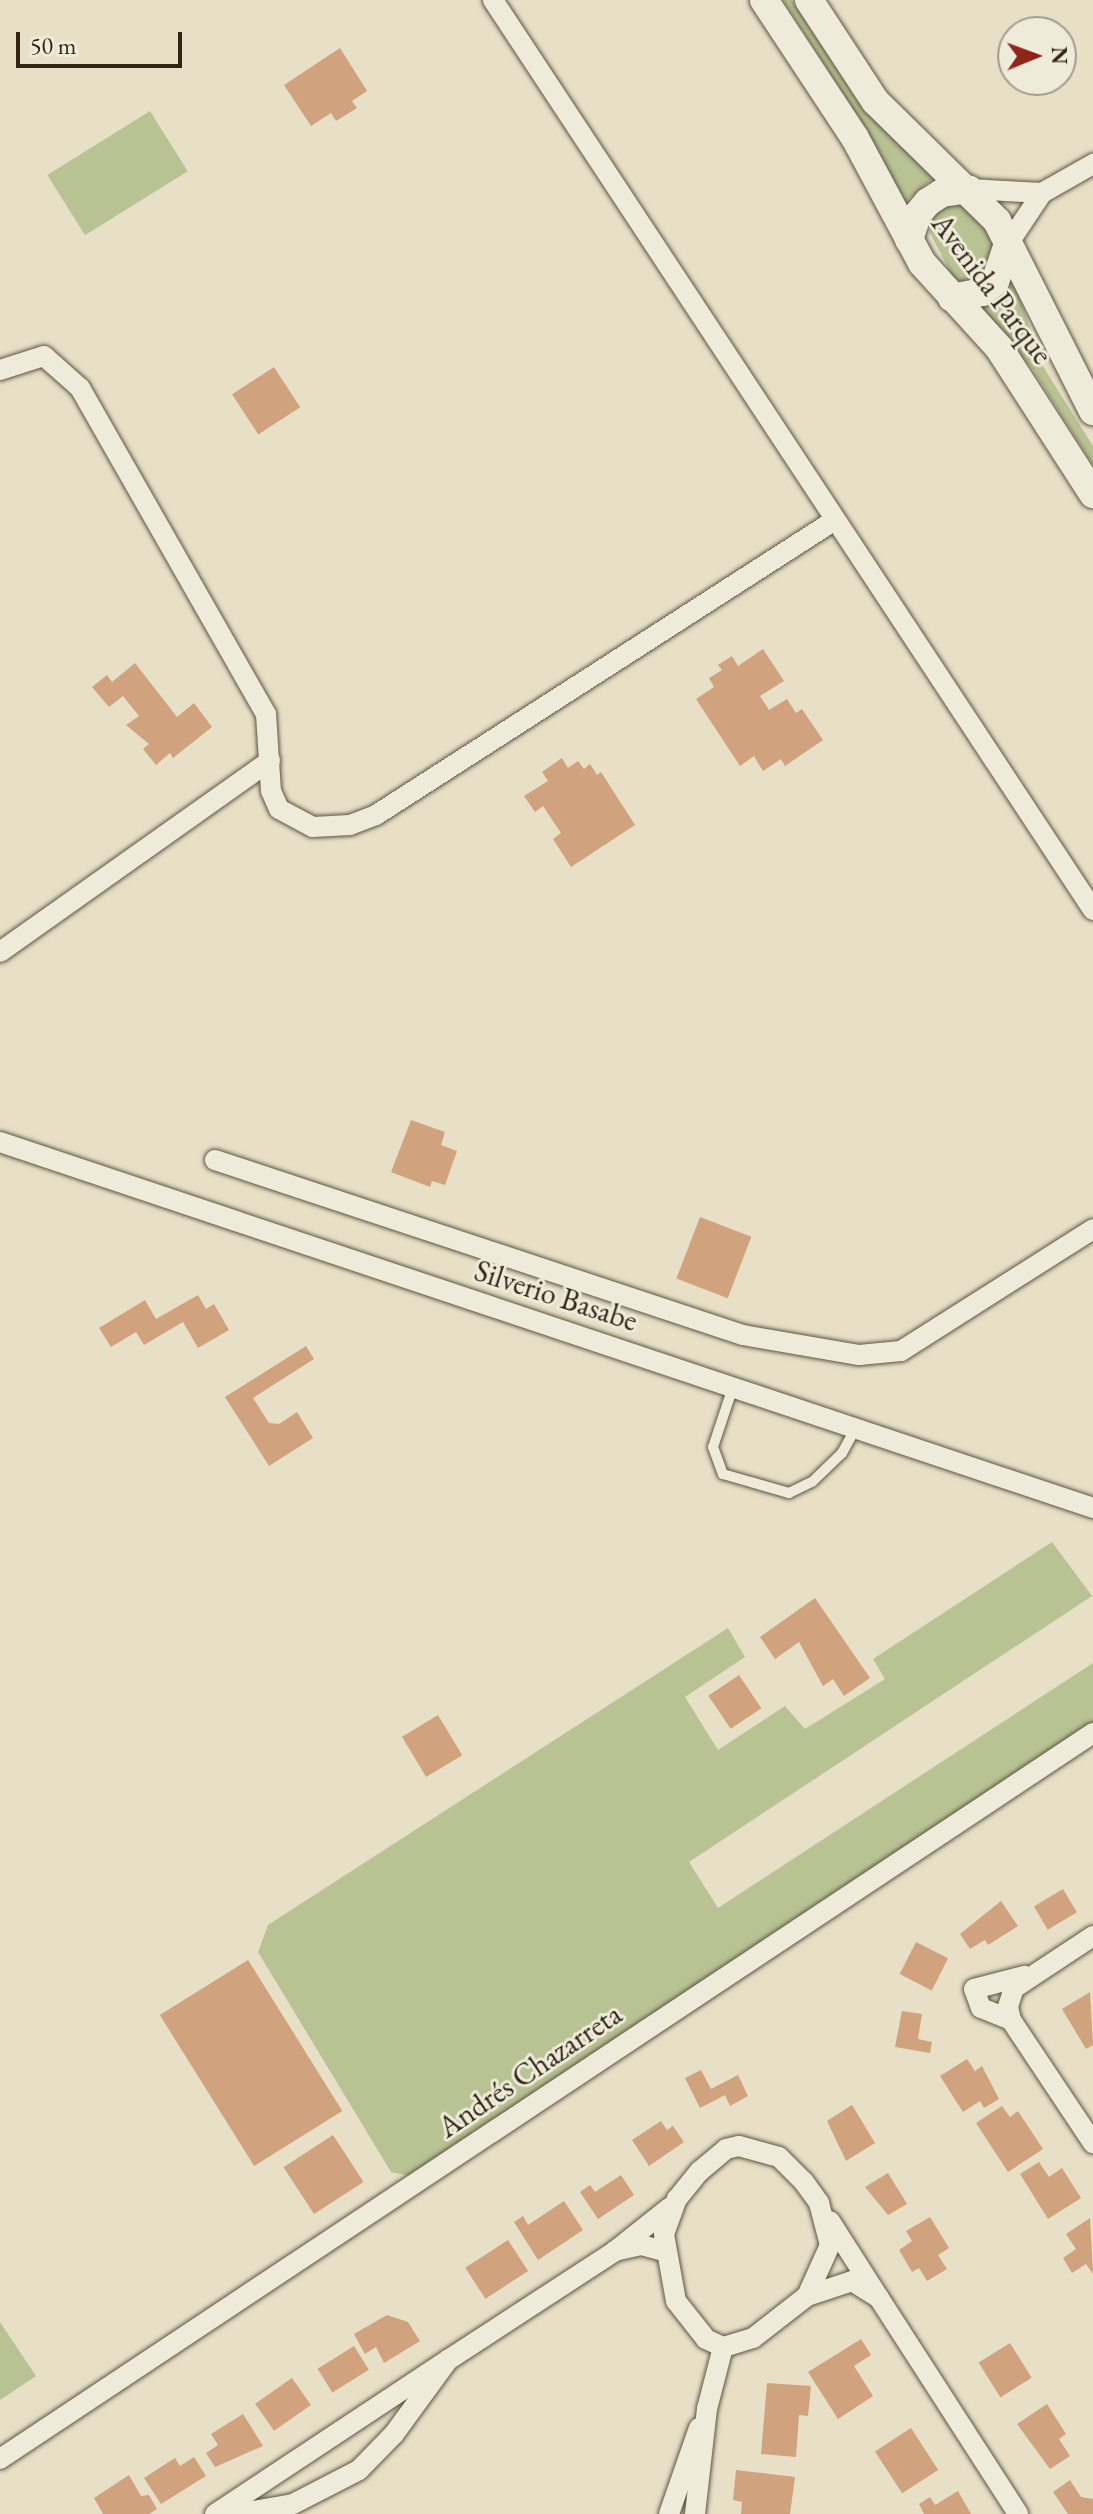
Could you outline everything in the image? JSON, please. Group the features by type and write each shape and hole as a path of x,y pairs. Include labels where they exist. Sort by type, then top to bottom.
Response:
{"street":[{"path":"493,0 1093,910"},
{"name":"Avenida Parque","path":"764,0 855,138 909,240 952,298 999,348 1093,494"},
{"name":"Avenida Parque","path":"809,0 875,101 969,189 997,221 1093,411"},
{"path":"952,298 982,292 995,282 1008,244 1042,193 1093,164"},
{"path":"909,240 928,202 942,193 969,189 1042,193"},
{"path":"0,370 44,356 80,388 250,682 266,714 275,800 297,820 336,827 376,815 835,520"},
{"path":"0,952 270,761"},
{"name":"Silverio Basabe","path":"0,1142 1093,1508"},
{"path":"215,1160 743,1335 859,1355 901,1351 1093,1229"},
{"name":"Andrés Chazarreta","path":"0,2459 1093,1733"},
{"path":"1093,1936 1035,1972 1009,1994 1011,2020 1093,2143"},
{"path":"1011,2020 981,2008 974,1989 1035,1972"},
{"path":"215,2514 649,2228 712,2158 739,2146 779,2157 819,2203 1018,2514"},
{"path":"677,2199 667,2219 664,2251 669,2283 687,2319 706,2339 723,2347 767,2329 807,2296 852,2281 879,2298"},
{"path":"807,2296 830,2245 819,2203"},
{"path":"615,2251 641,2245 664,2251"},
{"path":"669,2514 707,2409 723,2347"},
{"path":"236,2514 293,2504 359,2470 394,2434 448,2360"},
{"path":"695,2514 707,2409"}],"lane":[{"path":"733,1387 713,1447 723,1474 789,1493 812,1482 842,1453 856,1428"}],"green space":[{"path":"783,0 792,0 858,102 934,177 904,203 850,105"},
{"path":"150,111 188,171 85,235 47,175"},
{"path":"956,204 972,210 998,246 994,272 966,284 953,277 930,233 929,218 940,206"},
{"path":"1015,284 1044,368 1093,446 1093,465 1033,370 980,306"},
{"path":"1052,1542 1092,1596 689,1862 718,1908 1093,1663 1093,1737 420,2178 391,2172 258,1952 268,1925 728,1628 745,1657 685,1697 718,1750 785,1706 805,1729 885,1679 873,1659"},
{"path":"0,2322 36,2376 0,2400"}],"building":[{"path":"340,48 367,91 352,101 357,108 336,121 331,113 311,126 284,85"},
{"path":"274,367 300,407 258,434 232,394"},
{"path":"763,649 784,681 760,696 769,710 787,699 796,713 802,709 823,740 785,766 781,759 763,771 754,756 740,766 696,699 714,687 709,678 722,670 718,665 732,656 738,666"},
{"path":"135,663 177,717 194,703 212,727 173,758 170,753 156,765 143,749 149,744 126,725 139,716 123,696 109,707 92,687 107,675 112,682"},
{"path":"562,758 568,768 578,761 584,769 590,764 597,775 601,772 635,825 571,867 553,839 561,833 543,806 535,812 524,796 548,781 542,772"},
{"path":"411,1120 445,1132 441,1145 457,1151 445,1185 432,1181 430,1187 391,1172"},
{"path":"700,1217 751,1237 728,1298 676,1279"},
{"path":"198,1295 206,1309 214,1304 229,1330 198,1348 183,1322 144,1345 136,1332 111,1347 99,1328 145,1300 156,1319"},
{"path":"306,1346 314,1359 253,1398 269,1423 279,1424 297,1412 313,1438 269,1466 225,1397"},
{"path":"815,1598 870,1678 844,1696 833,1679 823,1686 799,1642 775,1659 760,1637"},
{"path":"739,1675 761,1708 731,1729 708,1696"},
{"path":"438,1715 462,1755 426,1777 402,1737"},
{"path":"1063,1889 1077,1912 1048,1930 1034,1907"},
{"path":"1001,1901 1018,1926 988,1945 985,1940 970,1949 960,1934"},
{"path":"916,1942 948,1958 932,1990 900,1974"},
{"path":"248,1960 342,2111 254,2166 160,2015"},
{"path":"1090,1992 1093,2045 1086,2049 1062,2009"},
{"path":"902,2011 922,2014 918,2039 932,2042 930,2053 895,2047"},
{"path":"967,2059 975,2071 982,2066 999,2099 984,2108 980,2101 963,2112 940,2076"},
{"path":"701,2070 711,2089 738,2075 748,2096 730,2106 725,2095 700,2108 685,2078"},
{"path":"852,2105 875,2143 846,2161 827,2121"},
{"path":"1002,2106 1010,2117 1018,2111 1043,2149 1008,2172 976,2123"},
{"path":"661,2121 667,2130 673,2126 684,2142 649,2166 632,2140"},
{"path":"333,2135 363,2182 314,2214 284,2167"},
{"path":"1039,2162 1049,2177 1062,2168 1081,2198 1048,2219 1020,2174"},
{"path":"888,2173 907,2204 888,2215 865,2187"},
{"path":"621,2175 634,2195 598,2219 580,2192 590,2185 595,2192"},
{"path":"564,2201 583,2230 538,2260 514,2222 523,2216 528,2225"},
{"path":"930,2217 949,2248 938,2255 947,2269 927,2281 919,2268 912,2272 899,2250 912,2241 906,2231"},
{"path":"1090,2218 1093,2274 1086,2264 1072,2273 1063,2258 1076,2249 1066,2234"},
{"path":"508,2240 528,2271 485,2299 465,2268"},
{"path":"387,2315 408,2322 420,2341 384,2363 376,2347 365,2354 354,2334"},
{"path":"861,2339 871,2355 854,2366 873,2396 838,2419 808,2372"},
{"path":"1010,2343 1032,2378 1000,2397 979,2363"},
{"path":"354,2346 369,2370 332,2393 318,2369"},
{"path":"292,2378 311,2405 274,2431 255,2404"},
{"path":"767,2383 811,2386 808,2416 799,2415 796,2457 761,2454"},
{"path":"1047,2404 1066,2434 1059,2439 1070,2456 1050,2469 1017,2424"},
{"path":"243,2414 263,2446 215,2467 206,2453 218,2445 211,2434"},
{"path":"911,2428 938,2470 902,2493 875,2451"},
{"path":"194,2457 206,2476 161,2504 144,2478 175,2458 180,2466"},
{"path":"736,2470 795,2477 790,2514 741,2514 742,2502 733,2500"},
{"path":"129,2475 141,2496 149,2495 157,2509 149,2514 103,2514 94,2498"},
{"path":"1070,2480 1081,2497 1093,2499 1093,2514 1068,2514 1053,2492"},
{"path":"958,2491 971,2514 924,2514 919,2504 930,2497 935,2505"}]}
